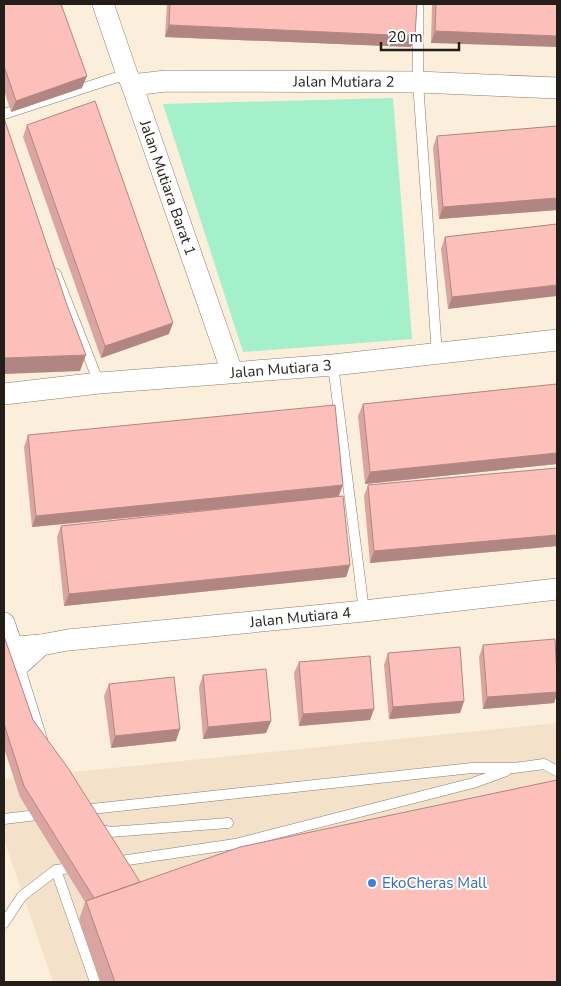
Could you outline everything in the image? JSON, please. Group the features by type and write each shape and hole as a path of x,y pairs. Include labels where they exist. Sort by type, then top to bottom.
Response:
{"street":[{"name":"Jalan Mutiara Barat 1","path":"104,4 232,372"},
{"name":"Jalan Mutiara 2","path":"130,79 166,81 418,82 557,88"},
{"name":"Jalan Mutiara 3","path":"4,394 99,383 333,365 557,340"},
{"name":"Jalan Mutiara 4","path":"10,659 41,645 68,640 364,611 557,589"},
{"path":"4,623 10,659"}],"lane":[{"path":"418,4 418,82 437,354"},
{"path":"4,114 130,79"},
{"path":"53,265 99,383"},
{"path":"333,365 364,611"},
{"path":"10,659 44,748"},
{"path":"73,811 472,768 514,768 544,764 557,771"},
{"path":"103,863 236,844 473,783 514,768"},
{"path":"4,819 39,815 56,816"},
{"path":"83,826 110,832 228,823"},
{"path":"4,923 22,896 56,870 84,866"},
{"path":"56,870 95,982"}],"shaded area":[{"path":"557,723 557,982 53,982 4,840 4,779"}],"green space":[{"path":"393,98 412,339 243,352 163,104"}],"building":[{"path":"4,4 61,4 87,76 16,101 4,66"},
{"path":"170,4 417,4 415,36 169,25"},
{"path":"436,4 557,4 557,36 435,31"},
{"path":"95,101 173,323 105,346 27,125"},
{"path":"4,118 67,305 86,355 4,358"},
{"path":"557,126 557,198 443,207 437,136"},
{"path":"557,224 557,285 452,297 445,237"},
{"path":"557,384 557,453 370,472 363,404"},
{"path":"335,405 343,485 36,516 28,435"},
{"path":"557,468 557,535 374,551 368,485"},
{"path":"343,496 350,565 69,594 61,526"},
{"path":"4,636 33,720 68,768 140,882 94,898 24,786 4,724"},
{"path":"555,639 557,692 487,697 483,645"},
{"path":"460,647 464,701 393,707 388,653"},
{"path":"370,656 374,709 303,714 299,662"},
{"path":"266,669 271,721 208,727 203,675"},
{"path":"174,677 180,729 115,736 109,684"},
{"name":"EkoCheras Mall","path":"557,780 557,982 115,982 86,901 240,847"}],"place":[{"name":"EkoCheras Mall","path":"372,883"}]}
